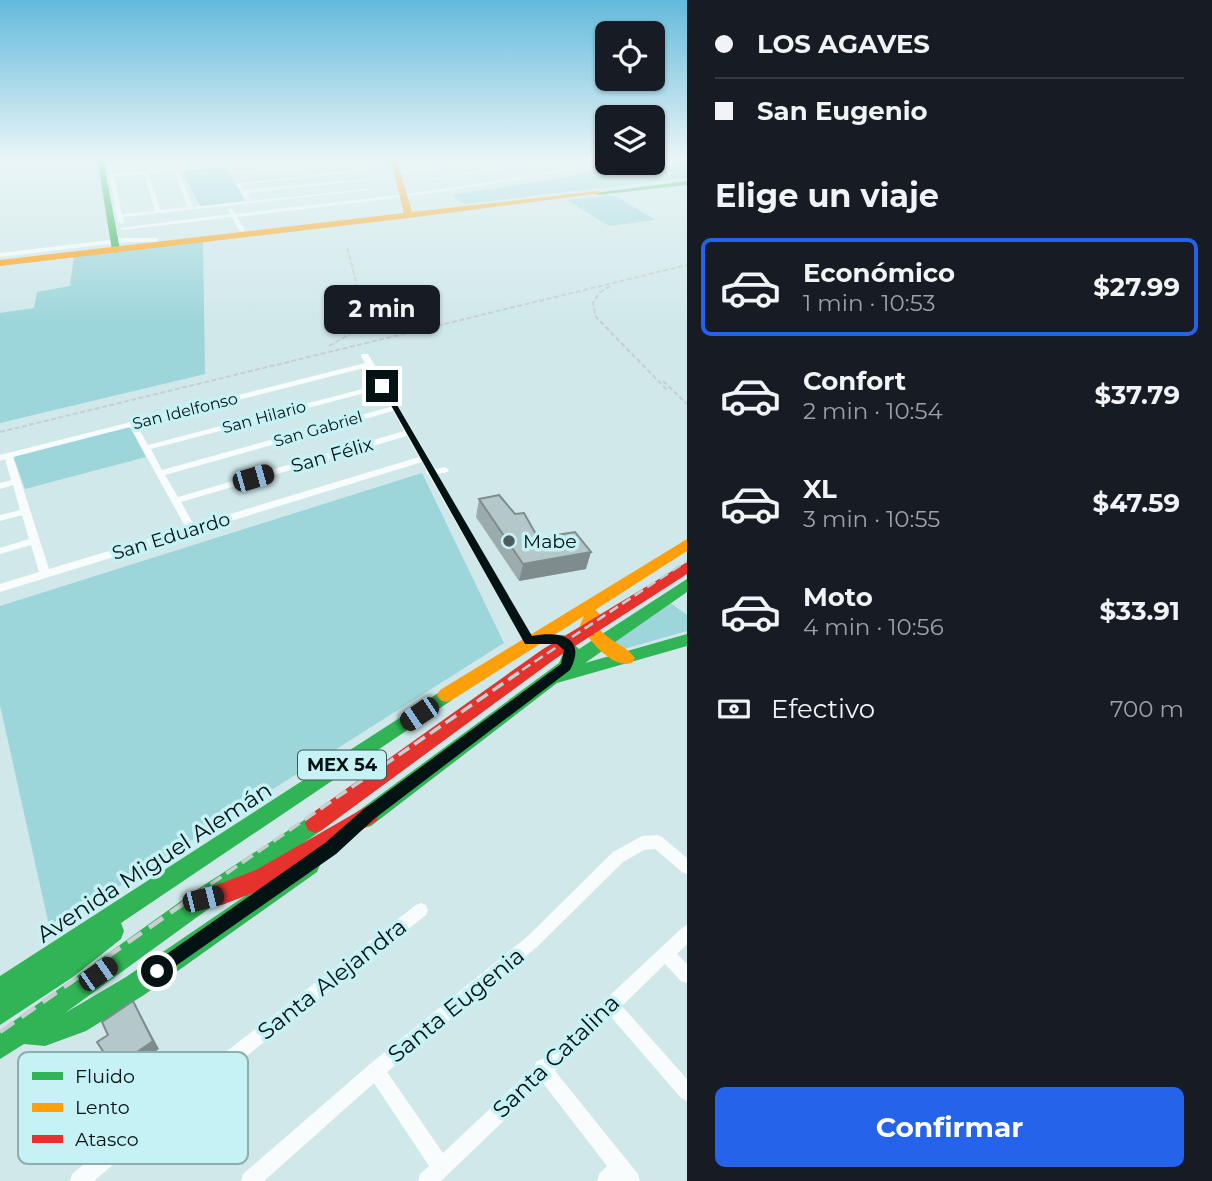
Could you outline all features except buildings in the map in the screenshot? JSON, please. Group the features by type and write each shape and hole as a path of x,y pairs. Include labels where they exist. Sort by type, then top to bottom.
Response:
{"main road":[{"path":"115,213 118,237"},
{"path":"118,237 156,240 238,223 349,213"},
{"path":"0,259 118,237 356,213"},
{"name":"Avenida Miguel Alemán","path":"0,990 529,641 687,544"},
{"path":"626,658 600,643 590,630 589,620 687,550"},
{"name":"MEX 54","path":"0,1045 203,899 344,803 549,654 687,567"},
{"path":"631,588 631,595 639,602 677,591"},
{"path":"677,591 687,605"},
{"path":"14,1034 45,1033 64,1027 100,1007 317,859 369,814 566,667 677,591"},
{"path":"529,641 553,637 565,642 572,652 566,667"},
{"path":"550,679 687,640"},
{"path":"203,899 250,885 369,814"},
{"path":"0,1013 65,969 198,861"}],"street":[{"path":"118,237 156,213"},
{"path":"233,213 238,223"},
{"path":"118,237 298,213"},
{"name":"San Idelfonso","path":"4,457 368,360 382,386"},
{"path":"382,386 529,641"},
{"name":"San Hilario","path":"146,449 382,386"},
{"name":"San Gabriel","path":"161,473 394,408"},
{"path":"132,424 192,530"},
{"name":"San Félix","path":"176,500 407,433"},
{"path":"4,457 15,482 45,574"},
{"name":"San Eduardo","path":"0,588 422,459"},
{"path":"430,473 445,470"},
{"path":"0,486 15,482"},
{"path":"0,518 24,512"},
{"path":"0,551 34,541"},
{"name":"Santa Eugenia","path":"250,1181 376,1070 533,942 618,857 642,843 657,842 664,845 687,867"},
{"name":"Santa Alejandra","path":"239,1052 421,910"},
{"name":"Santa Catalina","path":"427,1181 542,1068 687,933"},
{"path":"665,953 687,975"},
{"path":"610,1004 687,1093"},
{"path":"542,1068 619,1176"},
{"path":"376,1070 441,1167"},
{"name":"Santa Alejandra","path":"79,1181 99,1164"}],"shaded area":[{"path":"588,213 644,213 656,220 609,226"},
{"path":"203,241 205,374 0,423 0,313 34,308 37,292 70,286 74,256"},
{"path":"131,428 146,457 25,489 14,458 17,455"},
{"path":"422,473 504,643 50,930 0,705 0,606"},
{"path":"669,602 687,615 687,631 624,649 608,643"}],"railway":[{"path":"329,346 355,331 364,314 347,246"},
{"path":"0,432 687,265"},
{"path":"610,286 599,293 593,303 596,317 668,391"},
{"path":"663,381 687,404"},
{"path":"522,670 687,561"},
{"path":"195,895 524,669"},
{"path":"0,1032 197,894"}],"traffic: fast":[{"path":"110,213 116,250"},
{"path":"364,819 566,667 687,584"},
{"path":"558,639 572,652 566,667"},
{"path":"559,677 687,640"},
{"path":"0,990 446,695"},
{"path":"0,1046 203,899 315,823"},
{"path":"28,1033 45,1033 77,1022 135,986 309,865"},
{"path":"0,1013 65,969 113,931"}],"traffic: slow":[{"path":"0,263 426,213"},
{"path":"446,695 687,544"},
{"path":"593,615 588,625 599,642 626,658"}],"traffic: jam":[{"path":"315,823 549,654 687,567"},
{"path":"222,894 263,878 369,814"}],"place":[{"name":"Mabe","path":"509,541"}],"route":[{"path":"157,971 331,849 369,814 566,667 571,656 572,652 560,639 546,637 529,641 382,386"}]}
